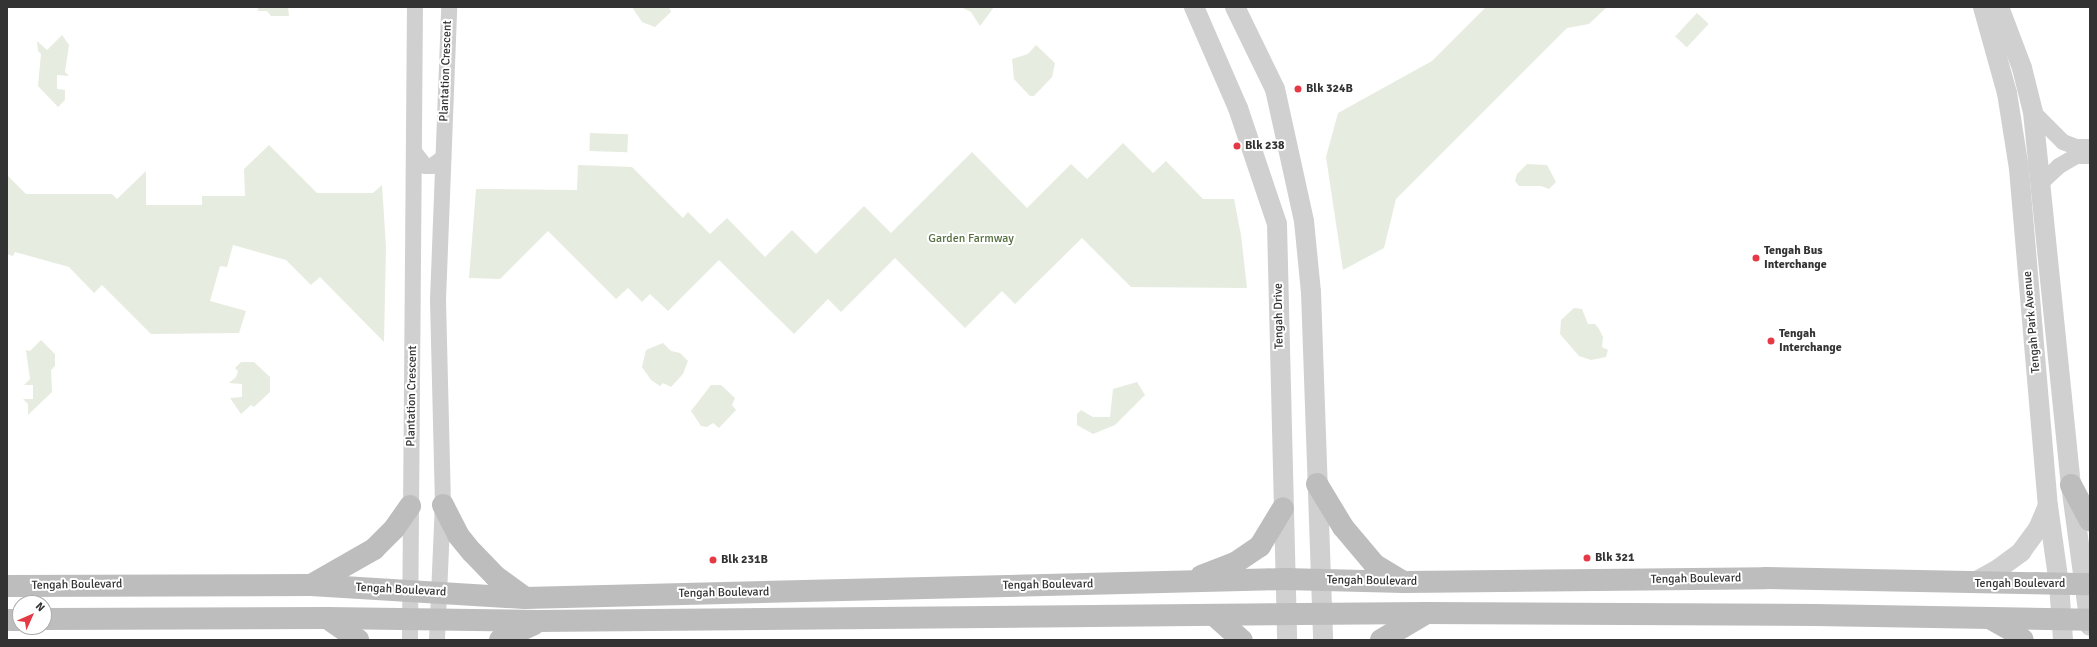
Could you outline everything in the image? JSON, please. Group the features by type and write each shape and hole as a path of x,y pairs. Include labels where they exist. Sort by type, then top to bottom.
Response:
{"main road":[{"path":"1317,484 1344,527 1374,565 1404,582"},
{"path":"2071,486 2090,520"},
{"path":"443,504 458,535 472,552 495,576 525,598"},
{"path":"311,585 374,550 394,529 410,506"},
{"path":"1187,581 1234,563 1260,546 1283,508"},
{"name":"Tengah Boulevard","path":"7,586 311,585 525,598 1284,579 1404,582 1765,578 2088,584"},
{"path":"1381,640 1426,613"},
{"path":"52,619 327,618 410,630 438,630 539,621 1426,613 1815,615 1990,619 2062,630 2090,620"},
{"path":"1214,616 1242,640"},
{"path":"327,618 358,640"},
{"path":"1990,619 2013,631 2023,640"},
{"path":"500,640 539,621"}],"street":[{"name":"Plantation Crescent","path":"410,630 408,591 415,153 415,7"},
{"name":"Plantation Crescent","path":"438,630 438,593 443,504 438,300 449,7"},
{"name":"Tengah Drive","path":"1194,7 1238,108 1277,224 1284,579 1287,640"},
{"path":"1235,7 1276,89 1304,221 1311,292 1323,640"},
{"name":"Tengah Park Avenue","path":"1983,7 2007,93 2019,170 2048,506 2059,584 2062,630"},
{"name":"Tengah Park Avenue","path":"1999,7 2022,68 2033,112 2071,486 2088,584 2090,626"},
{"path":"2033,112 2063,142 2076,147 2090,146"},
{"path":"415,153 425,166 432,166 443,158"},
{"path":"2041,183 2059,166 2076,156 2090,156"},
{"path":"1973,583 1998,569 2020,552 2038,529 2048,506"}],"green space":[{"path":"258,7 288,7 289,16 271,16 267,11 258,11"},
{"path":"632,7 669,7 671,12 655,27 642,22"},
{"path":"961,7 994,7 980,26 971,12"},
{"path":"1486,7 1607,7 1589,24 1567,28 1396,199 1384,248 1343,270 1326,157 1338,113 1432,61"},
{"path":"1697,13 1709,24 1687,47 1675,36"},
{"path":"62,35 69,45 65,72 69,76 57,75 57,89 65,90 65,100 58,107 38,86 41,54 38,51 37,41 47,50"},
{"path":"1036,45 1055,63 1052,77 1034,96 1030,96 1014,79 1012,59 1028,54"},
{"path":"590,133 628,134 627,152 589,151"},
{"name":"Garden Farmway","path":"1123,143 1153,173 1166,161 1203,199 1234,199 1241,235 1247,288 1131,287 1082,238 1015,304 1002,291 965,328 895,258 841,312 828,299 794,334 719,260 668,311 650,294 642,302 628,288 616,299 548,231 500,279 469,278 476,189 577,190 578,165 632,167 683,218 688,212 710,234 727,218 765,257 792,230 816,254 864,206 891,233 972,152 1027,208 1071,164 1087,179"},
{"path":"269,145 317,193 373,193 382,185 386,247 384,342 320,277 311,285 286,260 233,245 227,267 220,266 210,301 246,311 239,333 151,334 102,285 94,293 69,267 15,252 13,256 7,254 7,175 26,194 112,194 117,199 146,171 146,205 202,205 202,196 245,196 244,169"},
{"path":"1527,164 1547,165 1556,182 1549,189 1541,186 1519,186 1515,181 1517,174"},
{"path":"1574,308 1582,309 1588,324 1595,324 1599,329 1603,337 1602,347 1608,350 1606,357 1591,360 1579,356 1560,334 1561,320"},
{"path":"41,340 55,354 55,366 51,370 52,392 28,415 28,404 23,399 33,399 33,385 24,385 30,379 26,350 30,351"},
{"path":"663,343 671,351 680,353 688,361 683,374 671,387 663,383 660,386 651,380 642,367 646,350"},
{"path":"241,362 254,362 270,377 270,392 254,407 251,405 241,414 230,398 242,397 242,384 229,383 236,377 238,371 235,368"},
{"path":"1137,382 1145,395 1115,425 1093,434 1077,425 1077,414 1081,410 1093,417 1110,417 1113,389"},
{"path":"711,385 721,385 735,398 732,405 736,410 719,428 713,423 707,427 701,426 691,411"}],"place":[{"name":"Blk 324B","path":"1298,89"},
{"name":"Blk 238","path":"1237,146"},
{"name":"Tengah Bus Interchange","path":"1756,258"},
{"name":"Tengah Interchange","path":"1771,341"},
{"name":"Blk 321","path":"1587,558"},
{"name":"Blk 231B","path":"713,560"}]}
